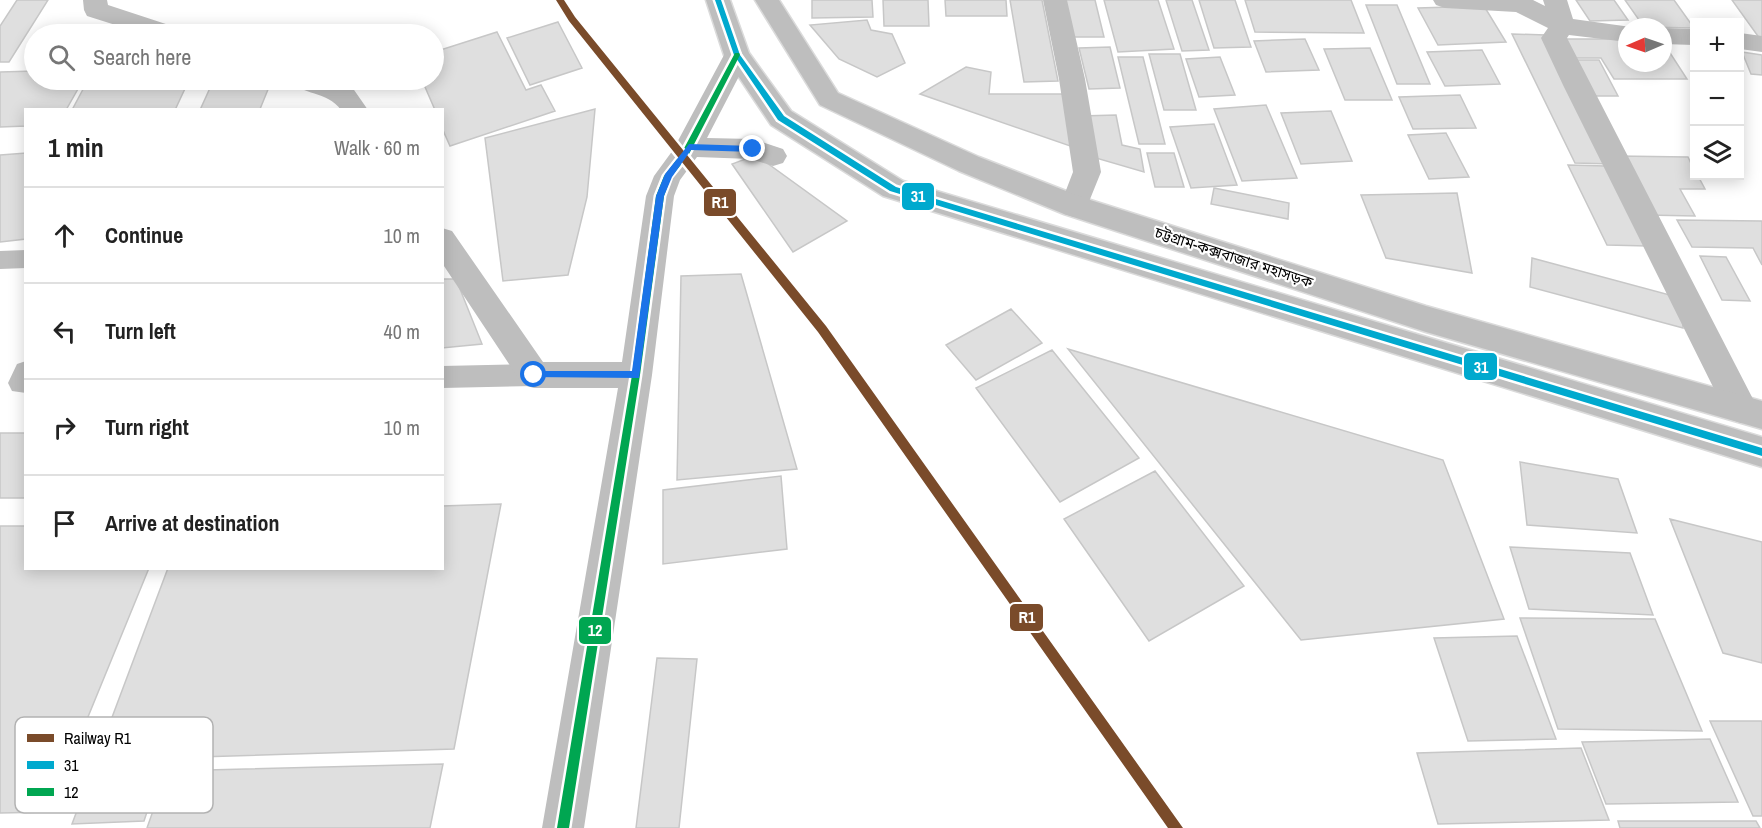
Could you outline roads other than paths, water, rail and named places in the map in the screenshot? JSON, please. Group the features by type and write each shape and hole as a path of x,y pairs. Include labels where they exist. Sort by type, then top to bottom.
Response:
{"main road":[{"path":"95,0 96,10 139,24"},
{"path":"718,0 737,55 781,118 893,189 1762,452"},
{"name":"চট্টগ্রাম-কক্সবাজার মহাসড়ক","path":"767,0 829,99 969,164 1074,206 1426,319 1752,412"},
{"path":"1055,0 1072,80 1087,172 1074,206"},
{"path":"1445,0 1521,4 1618,31"},
{"path":"1559,13 1554,38 1593,122 1703,330 1752,412"},
{"path":"1672,36 1690,37"},
{"path":"1744,42 1762,44"},
{"path":"563,828 636,375 660,196 668,176 689,147 737,55"},
{"path":"334,90 343,93 354,108"},
{"path":"689,147 753,149 773,156"},
{"path":"444,242 534,375 636,375"}],"lane":[{"path":"0,260 24,259"},
{"path":"444,376 534,375"}],"rail line":[{"name":"R1","path":"560,0 572,19 822,329 1176,828"}]}
